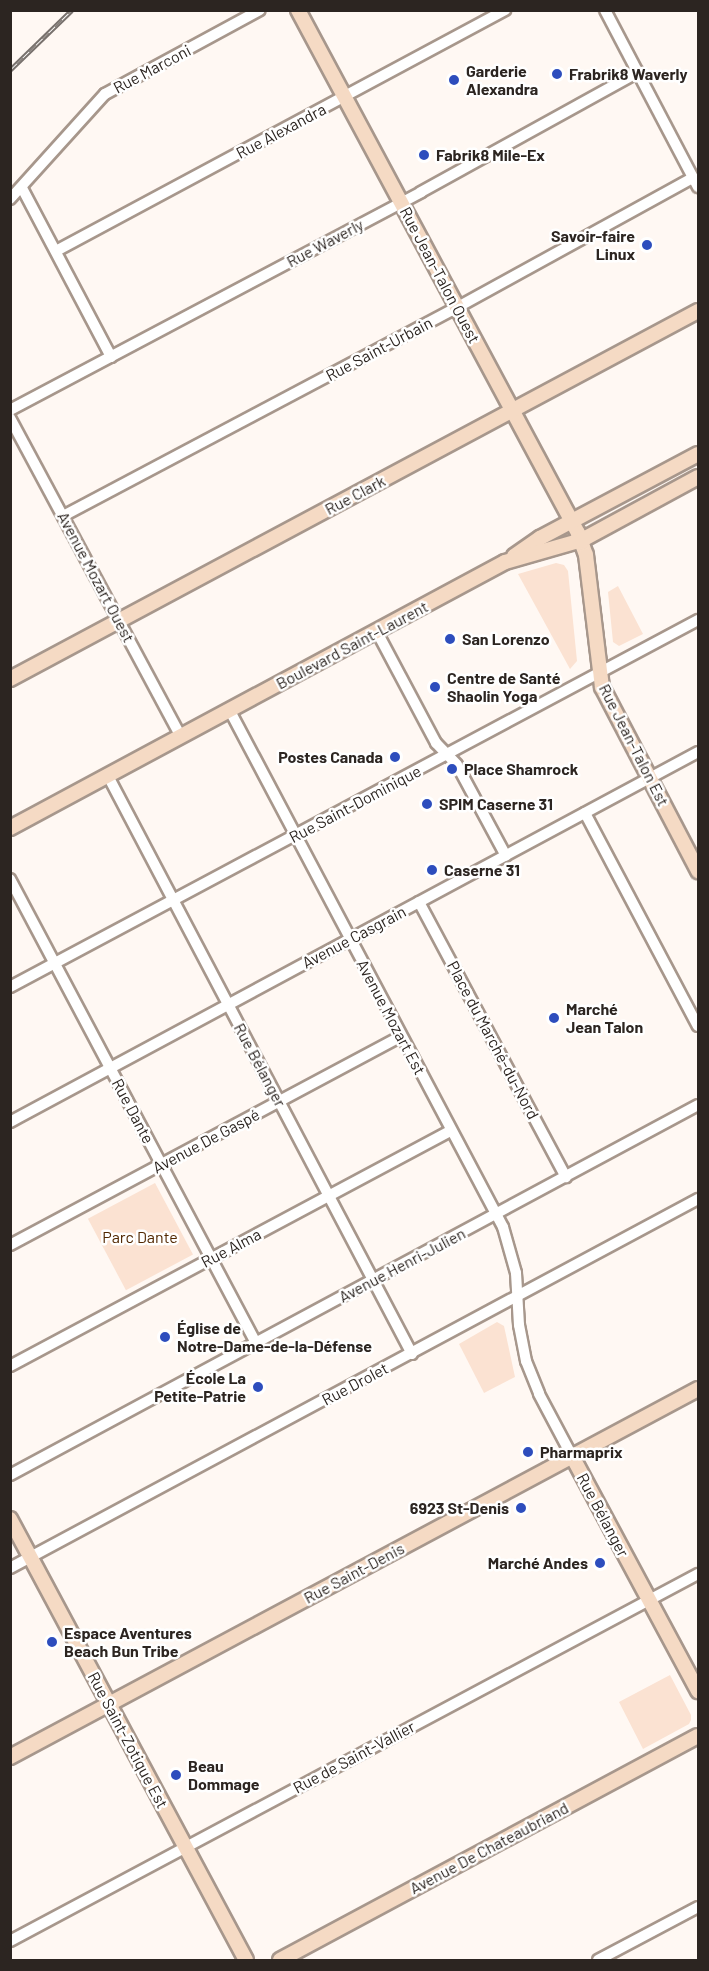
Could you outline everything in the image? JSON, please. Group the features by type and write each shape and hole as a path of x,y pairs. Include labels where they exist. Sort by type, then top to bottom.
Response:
{"main road":[{"name":"Rue Jean-Talon Ouest","path":"298,10 582,540"},
{"name":"Rue Clark","path":"12,676 699,311"},
{"path":"505,562 540,538 699,454"},
{"name":"Boulevard Saint-Laurent","path":"10,828 505,562 582,540 699,477"},
{"name":"Rue Jean-Talon Est","path":"582,540 586,555 599,673 604,692 699,871"},
{"name":"Rue Saint-Denis","path":"10,1757 699,1389"},
{"name":"Rue Bélanger","path":"572,1456 699,1691"},
{"name":"Rue Saint-Zotique Est","path":"10,1519 246,1960"},
{"name":"Avenue De Chateaubriand","path":"280,1960 699,1736"}],"street":[{"name":"Rue Marconi","path":"10,199 105,94 260,10"},
{"name":"Rue Alexandra","path":"56,251 505,10"},
{"path":"605,10 696,182"},
{"name":"Rue Waverly","path":"10,410 401,202 638,72"},
{"name":"Rue Saint-Urbain","path":"63,516 696,182"},
{"path":"22,188 111,357"},
{"name":"Avenue Mozart Ouest","path":"10,418 181,737"},
{"name":"Rue Saint-Dominique","path":"10,987 699,621"},
{"path":"377,632 436,743 457,765 506,856"},
{"name":"Avenue Mozart Est","path":"230,711 450,1131 496,1214 513,1258 518,1297"},
{"name":"Avenue Casgrain","path":"10,1122 699,752"},
{"name":"Rue Bélanger","path":"108,776 412,1354"},
{"path":"585,813 699,1026"},
{"name":"Rue Dante","path":"10,879 256,1343"},
{"name":"Place du Marché-du-Nord","path":"419,902 566,1177"},
{"name":"Avenue De Gaspé","path":"10,1245 401,1036"},
{"name":"Avenue Henri-Julien","path":"10,1475 699,1105"},
{"name":"Rue Alma","path":"10,1366 450,1131"},
{"name":"Rue Drolet","path":"10,1568 699,1199"},
{"name":"Rue Bélanger","path":"518,1297 520,1332 530,1375 572,1456"},
{"name":"Rue de Saint-Vallier","path":"10,1941 699,1574"},
{"path":"598,1960 699,1907"}],"green space":[{"path":"556,563 564,565 568,571 577,661 570,669 518,574"},
{"path":"618,586 643,634 619,646 613,642 608,592"},
{"name":"Parc Dante","path":"155,1183 193,1255 126,1290 88,1219"},
{"path":"497,1322 504,1326 515,1377 484,1393 459,1344"},
{"path":"670,1675 691,1715 691,1720 689,1724 643,1749 619,1702"}],"railway":[{"path":"10,70 72,10"}],"place":[{"name":"Frabrik8 Waverly","path":"557,74"},
{"name":"Garderie Alexandra","path":"454,80"},
{"name":"Fabrik8 Mile-Ex","path":"424,155"},
{"name":"Savoir-faire Linux","path":"647,245"},
{"name":"San Lorenzo","path":"450,639"},
{"name":"Centre de Santé Shaolin Yoga","path":"435,687"},
{"name":"Postes Canada","path":"395,757"},
{"name":"Place Shamrock","path":"452,769"},
{"name":"SPIM Caserne 31","path":"427,804"},
{"name":"Caserne 31","path":"432,870"},
{"name":"Marché Jean Talon","path":"554,1018"},
{"name":"Église de Notre-Dame-de-la-Défense","path":"165,1337"},
{"name":"École La Petite-Patrie","path":"258,1387"},
{"name":"Pharmaprix","path":"528,1452"},
{"name":"6923 St-Denis","path":"521,1508"},
{"name":"Marché Andes","path":"600,1563"},
{"name":"Espace Aventures Beach Bun Tribe","path":"52,1642"},
{"name":"Beau Dommage","path":"176,1775"}]}
